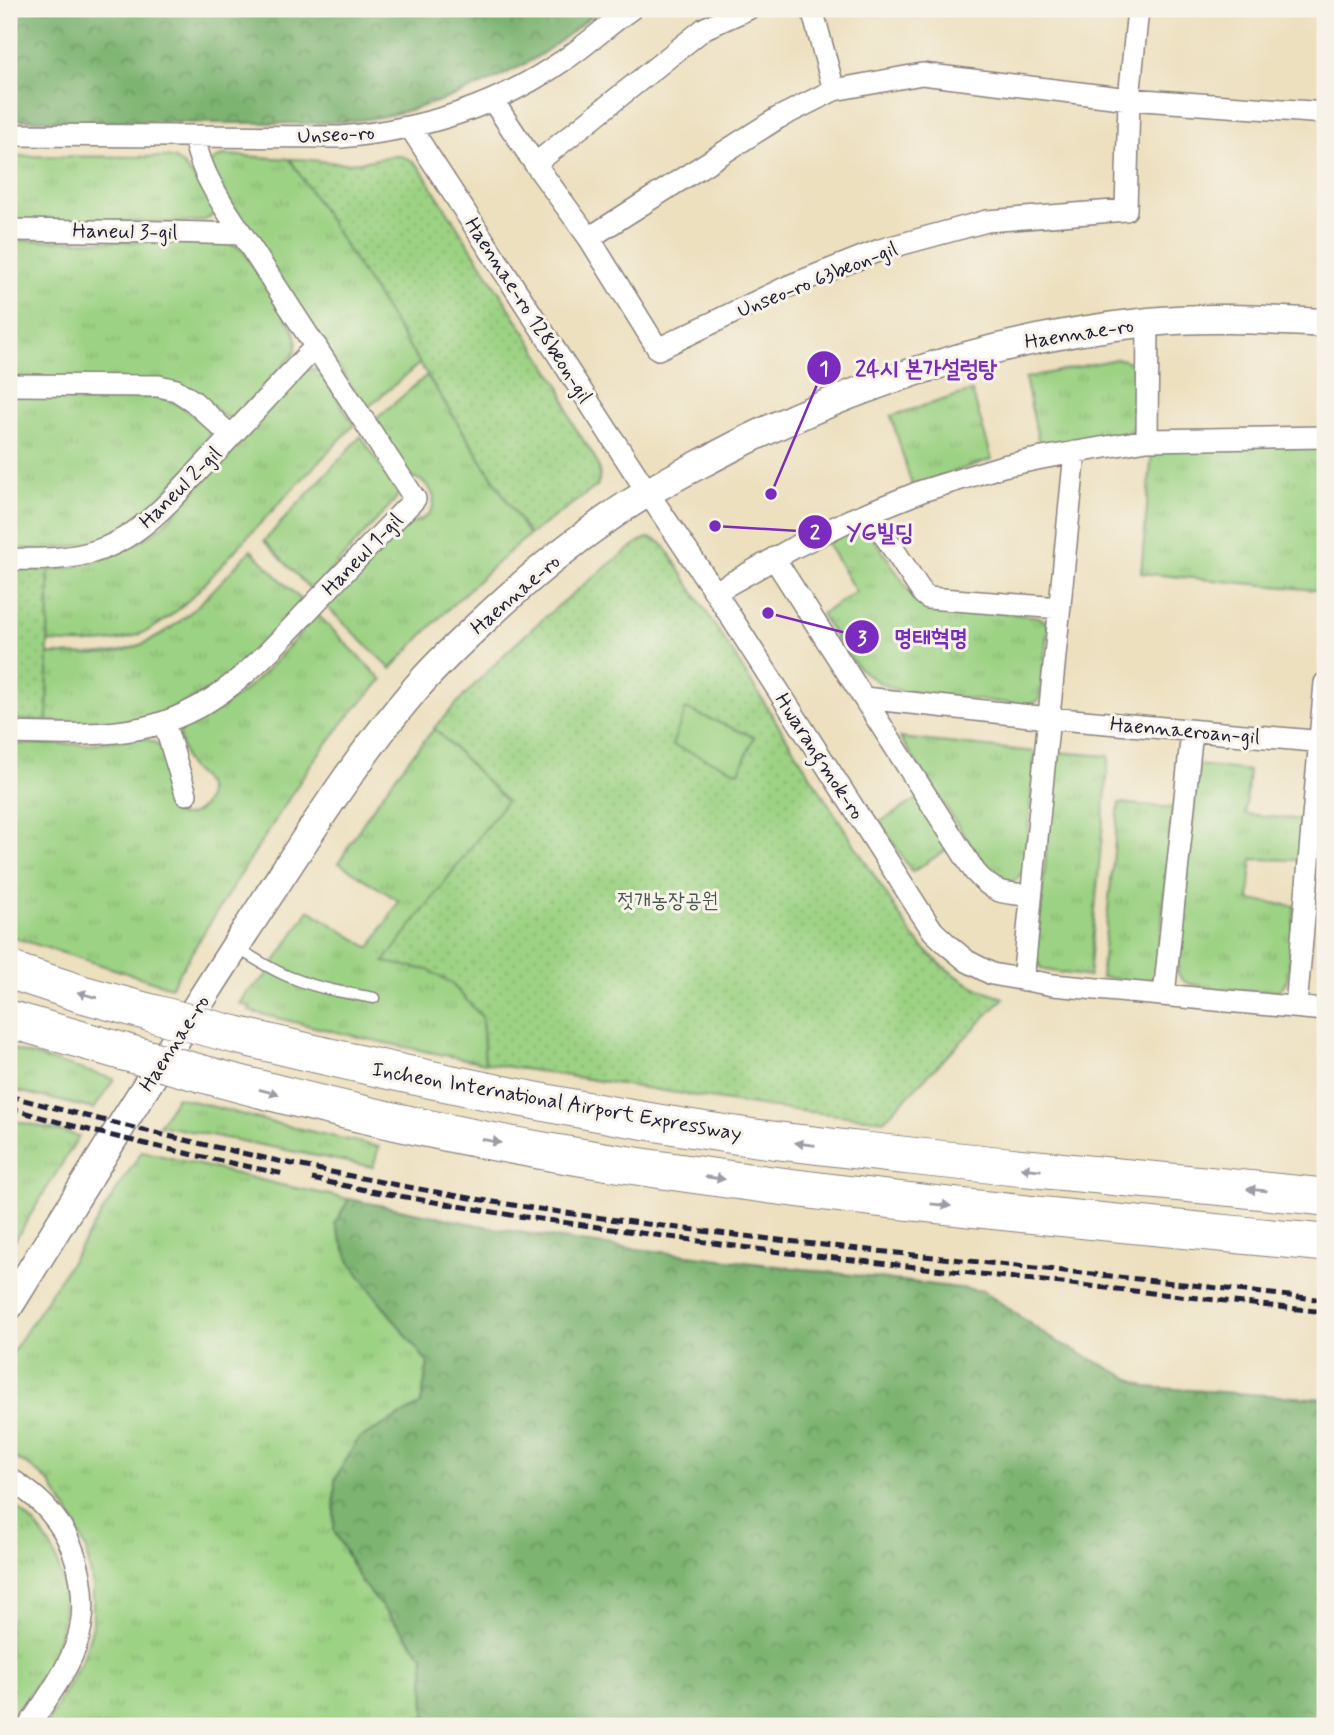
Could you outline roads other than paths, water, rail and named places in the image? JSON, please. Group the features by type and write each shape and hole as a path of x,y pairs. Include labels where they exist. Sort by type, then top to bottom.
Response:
{"highway":[{"name":"Incheon International Airport Expressway","path":"9,970 232,1034 423,1079 612,1116 730,1135 1030,1169 1325,1197"},
{"path":"9,1019 276,1094 494,1141 644,1167 930,1204 1325,1242"}],"main road":[{"name":"Haennae-ro","path":"9,1306 235,947 337,790 377,736 418,685 464,639 536,573 609,517 724,451 772,427 822,405 954,359 1009,345 1148,322 1210,318 1325,323"}],"street":[{"name":"Unseo-ro","path":"9,135 341,137 376,134 445,118 493,101 536,79 569,57 631,9"},
{"path":"535,164 705,28 748,9"},
{"path":"812,9 834,90"},
{"name":"Unseo-ro 63beon-gil","path":"493,101 589,238 658,349 789,286 880,250 987,221 1126,210 1129,99 1138,9"},
{"path":"589,238 778,118 834,90 922,74 1129,99 1325,113"},
{"name":"Haennae-ro 128beon-gil","path":"410,127 648,493"},
{"name":"Haneul 1-gil","path":"9,733 113,733 163,722 203,706 241,679 415,499 208,180 199,162 194,137"},
{"name":"Haneul 3-gil","path":"9,230 242,234"},
{"path":"1147,440 1148,322"},
{"name":"Haneul 2-gil","path":"9,559 75,557 94,553 132,534 152,519 316,346"},
{"path":"9,385 159,386 176,390 193,401 231,436"},
{"path":"715,592 794,547 869,512 922,491 1042,457 1147,440 1325,437"},
{"path":"1023,981 1075,452"},
{"name":"Hwarangmok-ro","path":"648,493 715,592 933,931 967,961 992,974 1023,981 1325,1010"},
{"path":"869,512 928,598 1060,608"},
{"path":"774,558 975,872 996,891 1030,895"},
{"path":"1296,1007 1323,742 1325,683"},
{"name":"Haennaeroan-gil","path":"864,698 1049,718 1323,742"},
{"path":"163,722 187,794"},
{"path":"1164,995 1192,731"},
{"path":"9,1478 37,1498 55,1517 77,1562 82,1585 80,1629 75,1647 29,1726"}],"lane":[{"path":"235,947 294,979 338,992 374,998"}],"railway":[{"path":"9,1096 260,1157 513,1205 746,1236 1325,1300"},
{"path":"9,1108 146,1144 284,1174"},
{"path":"312,1179 511,1215 771,1251 1325,1312"}],"place":[{"name":"24시 본가설렁탕","path":"771,494"},
{"name":"YG빌딩","path":"715,526"},
{"name":"명태혁명","path":"768,613"}],"park label":[{"name":"젓개농장공원","path":"668,900"}]}
